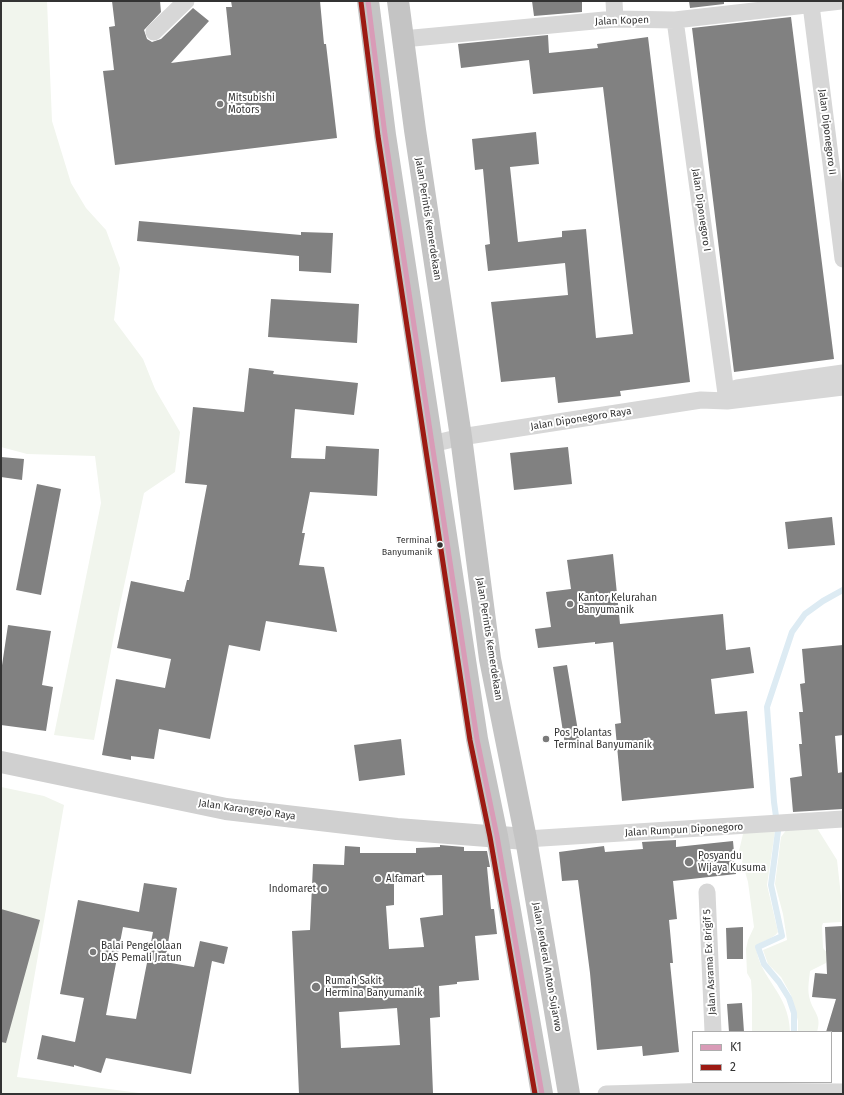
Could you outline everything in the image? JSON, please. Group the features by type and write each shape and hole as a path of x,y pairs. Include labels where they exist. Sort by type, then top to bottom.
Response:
{"highway":[{"path":"368,1 385,135 477,739 498,841 542,1094"},
{"name":"Jalan Perintis Kemerdekaan","path":"398,1 415,130 461,437 490,659 526,839"},
{"path":"385,135 415,130"},
{"name":"Jalan Jenderal Anton Sujarwo","path":"526,839 569,1094"}],"main road":[{"name":"Jalan Karangrejo Raya","path":"1,762 226,809 498,841 526,839"}],"street":[{"path":"154,32 186,1"},
{"path":"614,1 615,19"},
{"name":"Jalan Kopen","path":"403,39 615,19 675,20 841,1"},
{"name":"Jalan Diponegoro II","path":"811,5 843,259"},
{"name":"Jalan Diponegoro I","path":"675,20 727,395"},
{"name":"Jalan Diponegoro Raya","path":"461,437 700,400 843,373"},
{"name":"Jalan Diponegoro Raya","path":"727,395 843,387"},
{"path":"432,444 461,437"},
{"name":"Jalan Rumpun Diponegoro","path":"526,839 843,819"},
{"name":"Jalan Asrama Ex Brigif 5","path":"707,892 713,1031"},
{"path":"606,1094 715,1089 790,1092 843,1092"}],"shaded area":[{"path":"1,1 47,1 52,121 71,183 86,208 106,230 120,268 114,320 143,359 155,389 180,432 175,472 144,493 118,614 94,740 54,735 101,503 95,456 27,454 1,447"},
{"path":"1,787 44,796 64,805 17,1077 147,1094 1,1094"},
{"path":"817,828 837,860 841,896 841,922 823,923 823,948 829,955 826,963 810,971 808,986 810,1000 819,1022 817,1031 798,1031 798,1021 791,995 781,977 768,964 763,950 787,940 783,914 775,884 781,837 787,829"},
{"path":"749,829 775,831 767,885 778,932 776,935 756,947 763,969 785,1006 790,1031 752,1031 751,980 747,973 746,949 754,927 748,882 739,851 743,834"}],"building":[{"name":"Mitsubishi Motors","path":"112,1 160,1 161,12 144,30 147,39 152,42 161,39 193,8 209,21 171,63 231,55 226,7 232,7 231,1 320,1 324,44 326,44 337,138 115,165 103,71 114,70 109,27 115,26"},
{"path":"532,1 582,1 582,12 534,16"},
{"path":"689,1 724,1 724,4 690,8"},
{"path":"791,17 834,359 734,372 692,28"},
{"path":"548,35 549,53 598,48 597,44 648,37 690,382 620,391 621,396 558,403 555,377 501,382 491,302 568,295 565,263 488,271 485,245 490,244 483,169 475,170 472,139 536,132 539,164 510,167 518,242 562,237 562,231 586,229 596,338 633,334 603,87 533,94 529,60 461,68 458,44"},
{"path":"139,221 301,235 301,232 333,233 331,273 299,271 299,256 137,241"},
{"path":"271,299 359,304 357,343 268,337"},
{"path":"249,368 274,371 273,374 358,383 354,415 295,409 291,458 325,459 326,446 379,449 377,496 310,492 302,533 305,533 299,565 324,567 337,632 266,621 260,651 229,645 210,739 159,729 154,759 131,756 131,760 102,755 116,679 165,688 171,659 117,648 131,581 184,592 187,580 189,580 207,485 185,483 193,407 244,412"},
{"path":"568,447 572,484 514,490 510,453"},
{"path":"1,457 24,459 22,480 1,477"},
{"path":"37,484 61,489 41,595 16,590"},
{"path":"832,517 835,545 788,549 785,522"},
{"path":"613,554 620,624 723,614 726,650 750,647 754,673 711,679 715,714 747,711 754,788 622,801 615,724 621,723 613,642 595,644 595,642 538,648 535,629 551,627 546,592 571,589 567,560"},
{"path":"8,625 51,631 42,685 53,687 46,731 1,725 1,672"},
{"path":"843,645 843,735 835,736 838,773 843,772 843,809 793,812 790,778 802,776 799,744 802,744 799,712 803,712 800,684 805,683 802,649"},
{"path":"567,665 580,743 565,745 553,667"},
{"path":"401,739 405,775 359,781 354,745"},
{"path":"676,840 676,847 733,841 736,874 673,881 677,919 669,920 673,963 670,963 679,1052 643,1056 642,1046 597,1050 590,973 578,880 562,881 559,852 604,846 605,852 643,849 642,842"},
{"path":"440,845 464,847 464,851 487,851 490,867 487,867 491,909 494,909 497,934 475,936 479,980 457,982 457,984 439,986 440,1017 430,1018 433,1093 299,1094 292,931 310,930 313,864 344,865 345,846 360,847 360,853 416,853 416,848 440,847","holes":["442,875 443,915 420,918 424,947 389,949 386,906 394,905 394,876","397,1008 400,1045 341,1048 339,1012"]},
{"path":"144,883 177,888 165,962 194,967 200,941 228,947 224,964 212,961 191,1074 106,1058 101,1073 74,1065 74,1067 37,1059 42,1035 75,1042 84,998 60,994 78,900 139,912","holes":["123,927 153,932 136,1019 106,1015"]},
{"path":"1,909 40,920 6,1043 1,1042"},
{"path":"843,926 843,1032 826,1031 836,999 812,997 815,973 827,974 825,927"},
{"path":"743,927 743,959 727,959 726,928"},
{"path":"742,1003 744,1031 729,1031 727,1004"}],"waterway":[{"path":"794,1031 794,1013 789,998 779,982 764,964 758,947 782,936 771,885 778,831 774,802 767,707 792,632 805,614 823,601 843,590"}],"transit line":[{"name":"K1","path":"368,1 385,135 477,739 497,836 542,1094"},
{"name":"2","path":"361,2 378,136 470,740 490,837 535,1094"}],"place":[{"name":"Mitsubishi Motors","path":"220,104"},
{"name":"Terminal Banyumanik","path":"440,545"},
{"name":"Kantor Kelurahan Banyumanik","path":"570,604"},
{"name":"Pos Polantas Terminal Banyumanik","path":"546,739"},
{"name":"Posyandu Wijaya Kusuma","path":"689,862"},
{"name":"Alfamart","path":"378,879"},
{"name":"Indomaret","path":"324,889"},
{"name":"Balai Pengelolaan DAS Pemali Jratun","path":"93,952"},
{"name":"Rumah Sakit Hermina Banyumanik","path":"316,987"}]}
